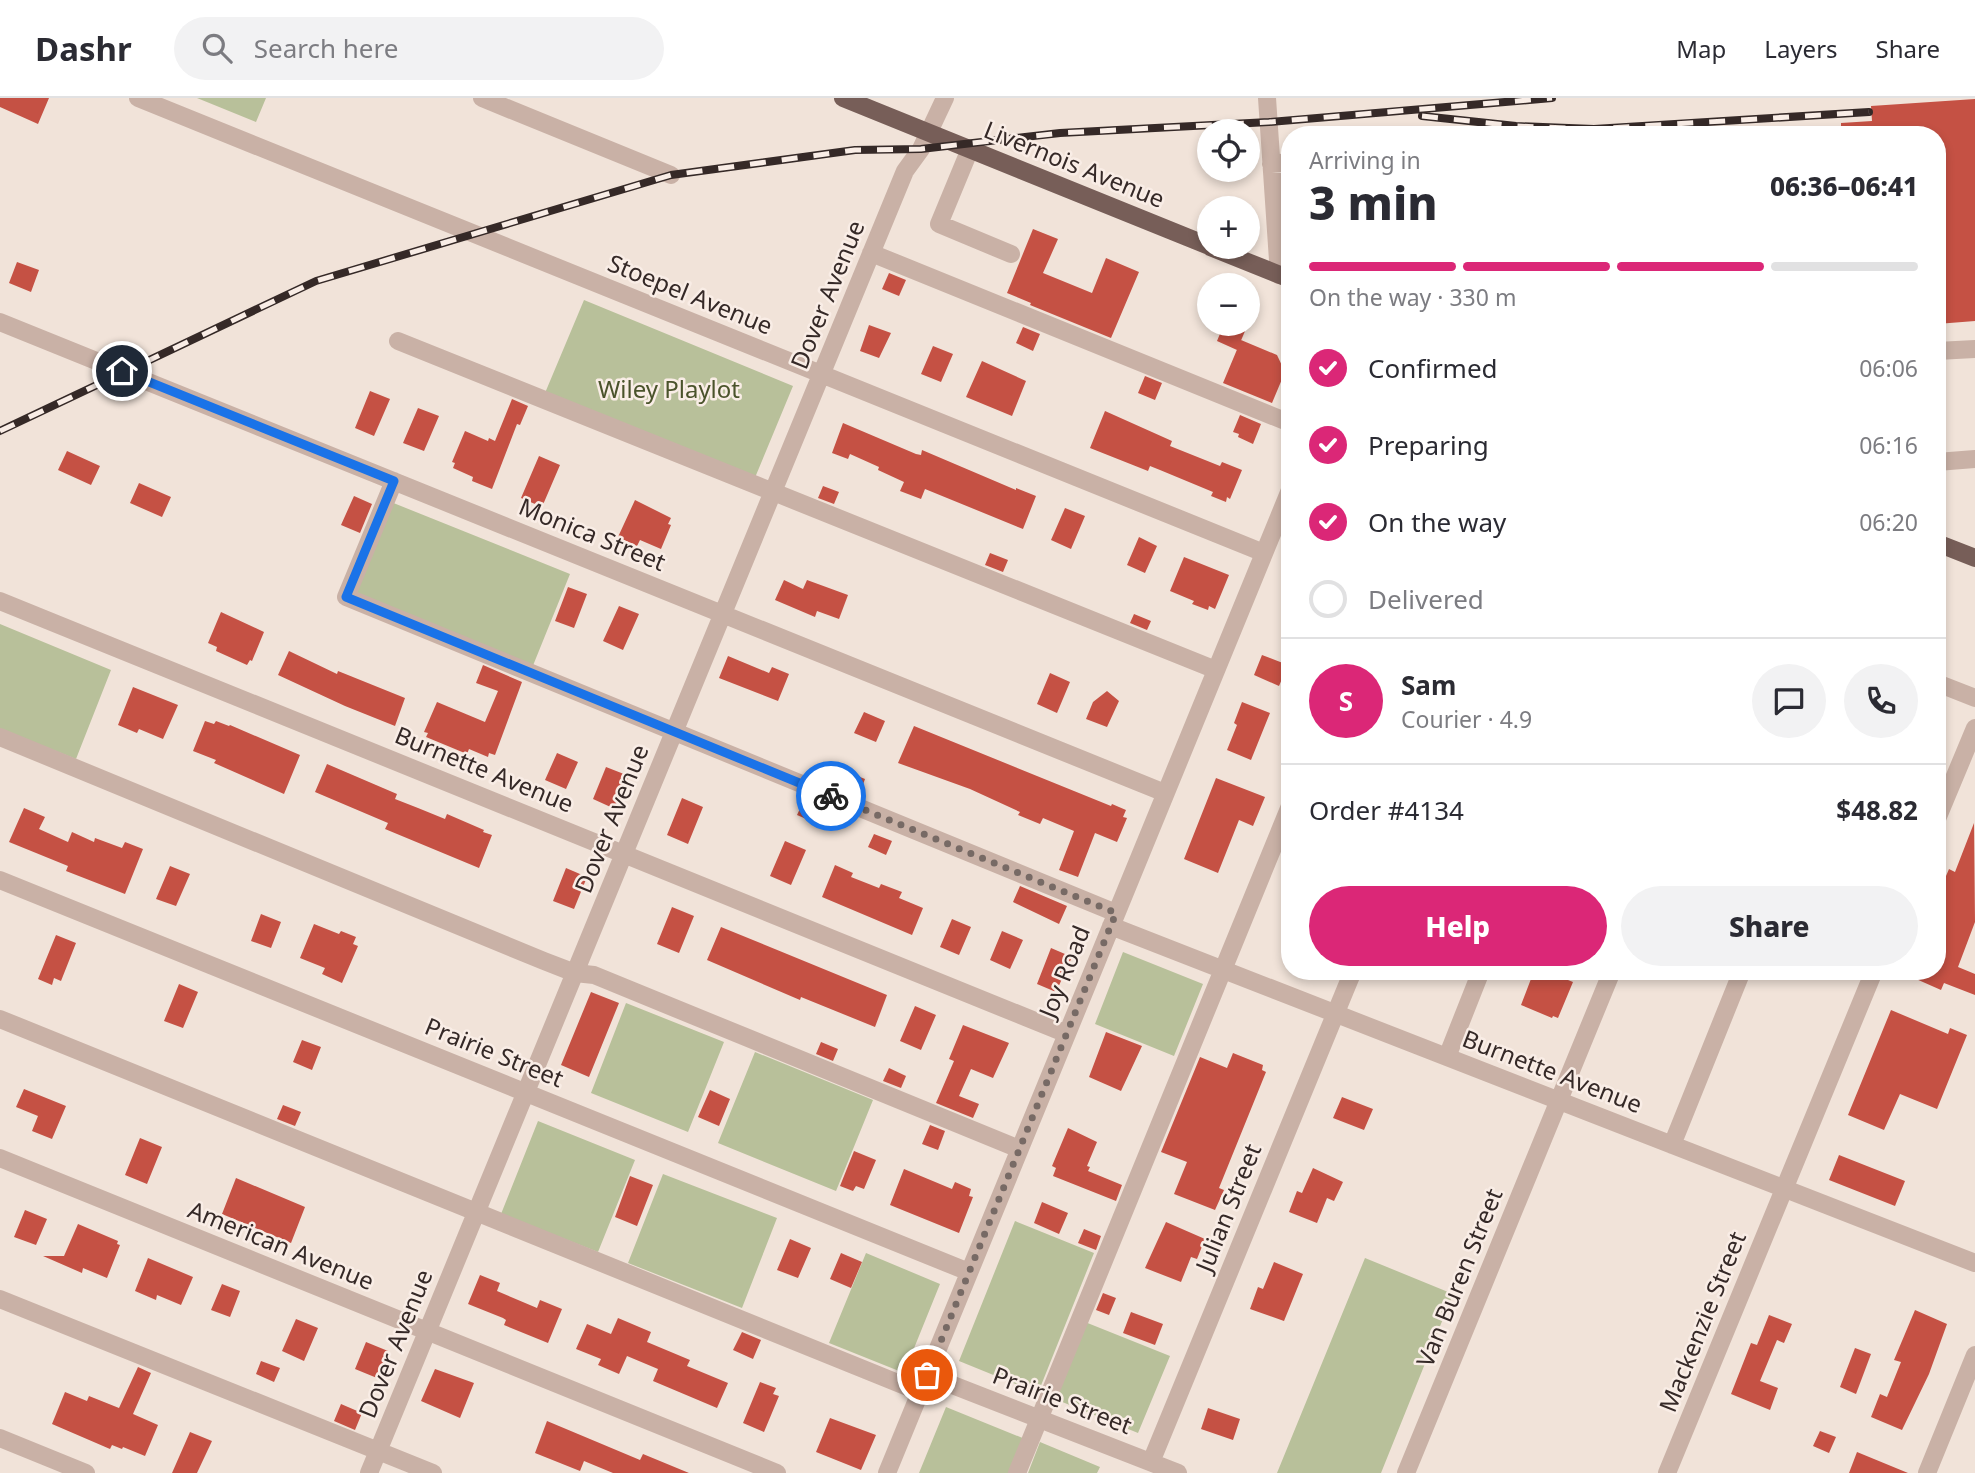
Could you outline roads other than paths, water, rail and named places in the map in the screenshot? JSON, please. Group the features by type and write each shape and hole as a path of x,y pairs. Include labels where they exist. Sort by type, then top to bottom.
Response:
{"main road":[{"name":"Livernois Avenue","path":"843,98 925,141 970,149 1197,242"},
{"name":"Livernois Avenue","path":"1240,259 1281,276"},
{"path":"1946,547 1975,558"}],"street":[{"name":"Stoepel Avenue","path":"138,98 1264,553"},
{"path":"482,98 671,175"},
{"name":"Dover Avenue","path":"369,1473 905,171 925,141 945,98"},
{"path":"1267,98 1281,251"},
{"path":"970,149 939,224 1011,254"},
{"path":"1271,164 1281,163"},
{"path":"872,253 1281,419"},
{"name":"Monica Street","path":"0,322 1165,793"},
{"path":"398,341 1216,670"},
{"path":"1946,351 1975,349"},
{"path":"1946,461 1975,459"},
{"name":"Burnette Avenue","path":"394,481 346,597 674,732 1113,920 1223,970 1975,1263"},
{"name":"Joy Road","path":"887,1473 1281,512"},
{"name":"Burnette Avenue","path":"0,601 1067,1034"},
{"path":"1946,687 1975,698"},
{"path":"1946,797 1975,728"},
{"path":"0,737 575,972 594,975 1019,1149"},
{"path":"1017,1473 1281,828"},
{"name":"Prairie Street","path":"0,880 969,1272"},
{"name":"Julian Street","path":"1151,1462 1349,980"},
{"path":"1447,1057 1477,980"},
{"name":"Van Buren Street","path":"1406,1473 1608,980"},
{"path":"1672,1145 1738,980"},
{"name":"Mackenzie Street","path":"1667,1473 1870,980"},
{"path":"0,1019 920,1392"},
{"name":"American Avenue","path":"0,1158 777,1473"},
{"path":"0,1299 433,1473"},
{"path":"1927,1473 1975,1355"},
{"name":"Prairie Street","path":"927,1375 1178,1473"},
{"path":"0,1438 86,1473"}],"railway":[{"path":"0,431 316,281 671,175 855,150 921,149 1060,133 1269,122 1552,98"},
{"path":"1643,126 1869,112"},
{"path":"1422,116 1516,126"}],"park label":[{"name":"Wiley Playlot","path":"669,390"}]}
